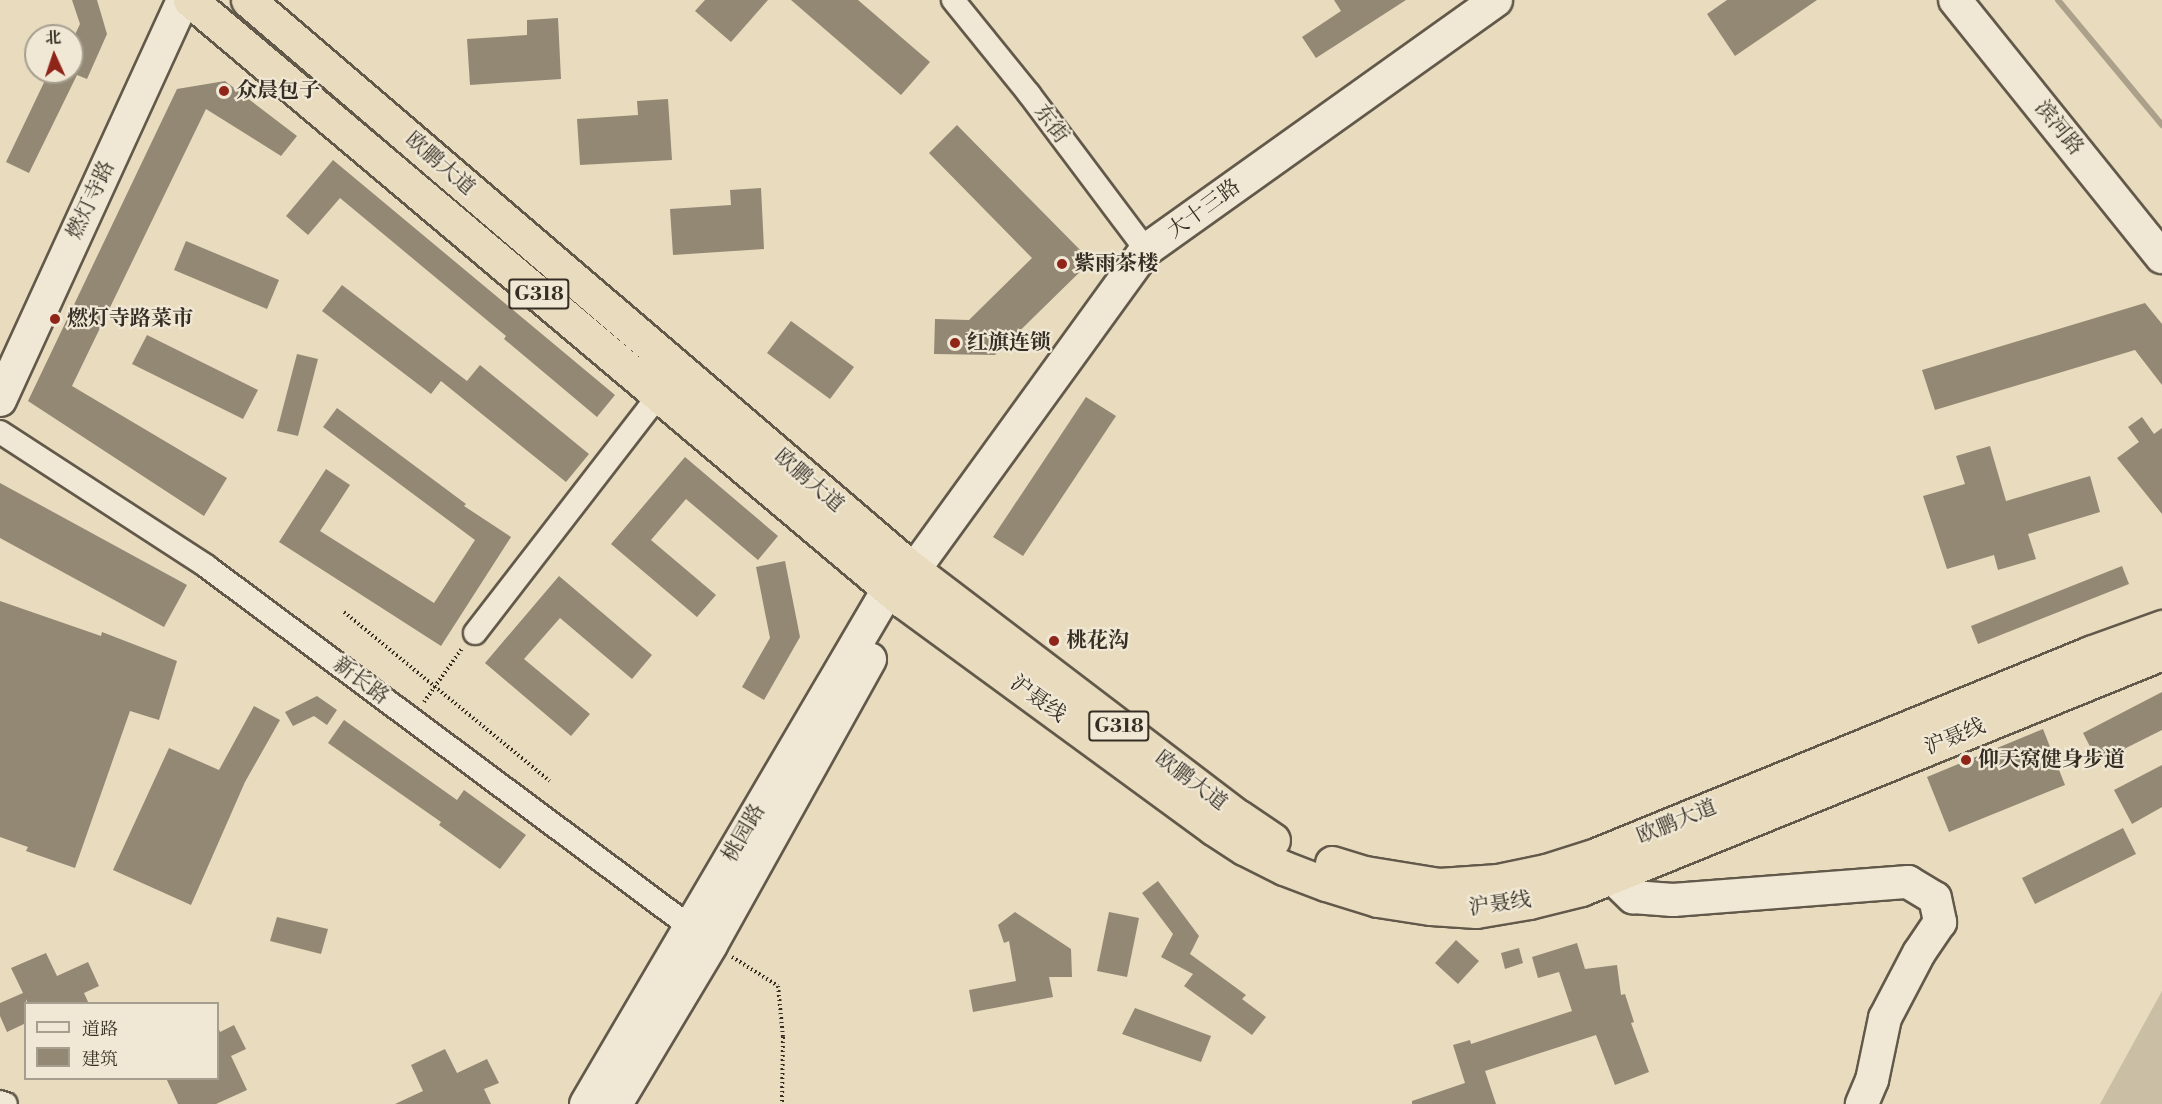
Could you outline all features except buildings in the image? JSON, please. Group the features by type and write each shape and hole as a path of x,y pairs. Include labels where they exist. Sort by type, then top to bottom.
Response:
{"highway":[{"name":"欧鹏大道","path":"190,0 659,395 906,579 1275,841 1365,873 1439,885 1498,881 1546,871 1596,855 2090,653 2162,627"},
{"name":"欧鹏大道","path":"256,3 906,579"},
{"name":"沪聂线","path":"906,579 1213,828 1244,848 1315,880 1378,900 1431,909 1476,910 1529,902 1613,878 2162,653"}],"street":[{"name":"燃灯寺路","path":"0,400 183,0"},
{"name":"东街","path":"953,0 1029,94 1146,250"},
{"name":"大十三路","path":"906,579 1146,250 1496,0"},
{"name":"滨河路","path":"1955,0 2162,257"},
{"path":"234,37 256,3"},
{"path":"475,633 659,395"},
{"name":"新长路","path":"0,432 206,566 700,935"},
{"name":"桃园路","path":"586,1104 700,935 906,579"},
{"path":"1613,878 1633,897 1672,900 1908,882 1935,898 1940,922 1919,953 1885,1018 1872,1080 1862,1104"},
{"path":"616,1104 700,935"},
{"path":"0,1102 6,1104"}],"path":[{"path":"344,612 435,684 550,781"},
{"path":"435,684 475,633"},
{"path":"700,935 778,986 783,1037 782,1104"}],"shaded area":[{"path":"2162,991 2162,1104 2100,1104"}],"waterway":[{"path":"2058,0 2162,125"}],"place":[{"name":"众晨包子","path":"224,91"},
{"name":"紫雨茶楼","path":"1062,264"},
{"name":"燃灯寺路菜市","path":"55,319"},
{"name":"红旗连锁","path":"955,343"},
{"name":"桃花沟","path":"1054,641"},
{"name":"仰天窝健身步道","path":"1966,760"}]}
